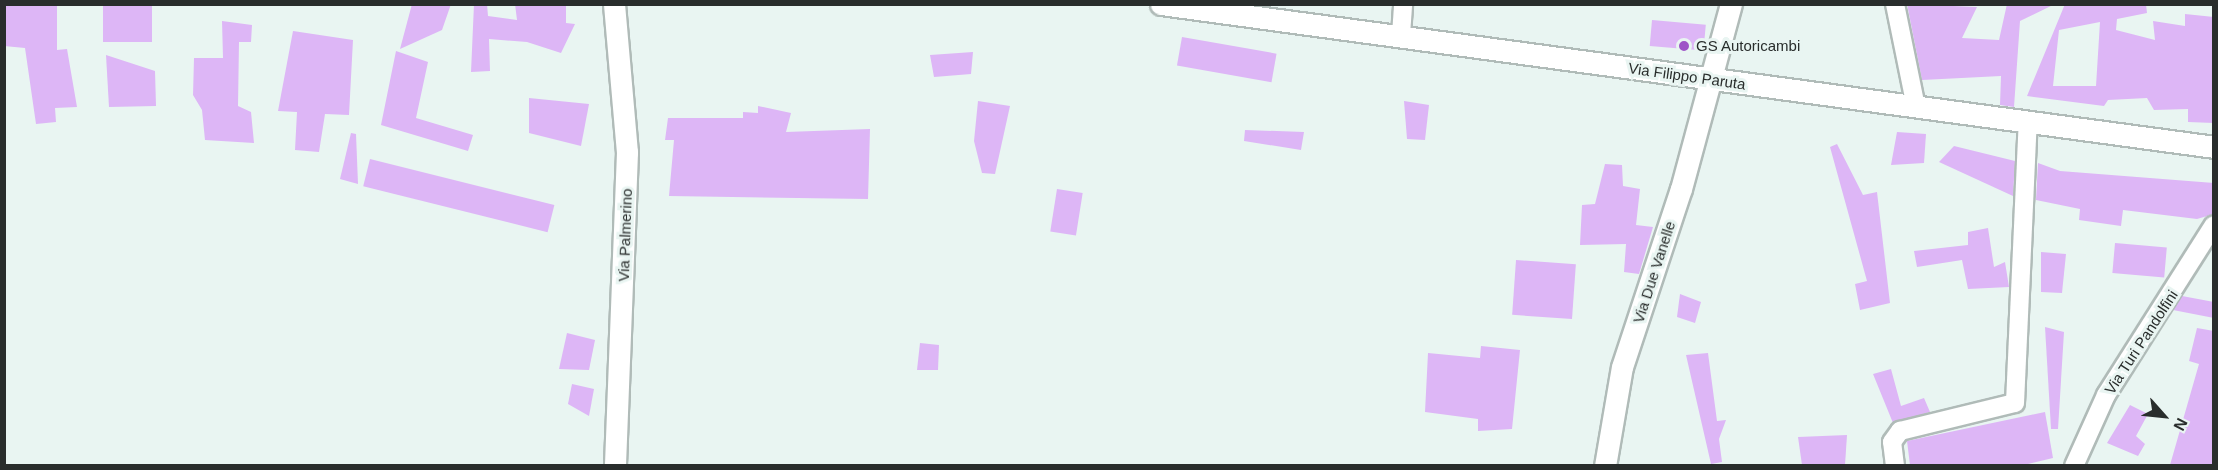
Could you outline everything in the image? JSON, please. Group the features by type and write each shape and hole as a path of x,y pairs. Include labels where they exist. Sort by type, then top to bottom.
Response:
{"street":[{"name":"Via Palmerino","path":"614,4 627,152 615,465"},
{"name":"Via Filippo Paruta","path":"1161,4 2214,147"},
{"path":"1401,35 1403,4"},
{"name":"Via Due Vanelle","path":"1605,465 1622,367 1711,79 1731,4"},
{"path":"1895,4 1916,106"},
{"path":"1895,465 1892,442 1900,431 2015,403 2028,122"},
{"name":"Via Turi Pandolfini","path":"2074,465 2106,395 2214,225"}],"building":[{"path":"4,4 57,4 57,50 67,49 77,107 55,108 56,122 36,124 25,48 4,46"},
{"path":"103,4 152,4 152,42 103,42"},
{"path":"412,4 451,4 442,30 400,49"},
{"path":"474,4 487,4 488,16 517,20 515,4 566,4 566,23 575,24 561,53 527,42 489,39 490,71 471,72"},
{"path":"1907,4 1977,7 1962,38 1999,40 2007,4 2055,4 2020,21 2014,107 2000,105 2001,76 1922,80"},
{"path":"2065,4 2146,4 2147,13 2117,19 2116,30 2155,40 2153,21 2185,26 2185,14 2214,17 2214,123 2188,122 2188,109 2154,110 2147,98 2108,100 2104,106 2027,96","holes":["2100,22 2096,86 2053,86 2059,30"]},
{"path":"1652,20 1706,25 1704,51 1650,46"},
{"path":"222,21 252,25 251,42 239,42 238,106 251,112 254,143 205,140 202,110 193,95 194,58 223,58"},
{"path":"293,31 353,40 349,115 325,114 319,152 295,150 297,112 278,111"},
{"path":"1182,37 1277,54 1272,82 1177,66"},
{"path":"396,51 428,62 416,118 473,135 468,151 381,125"},
{"path":"973,52 971,74 934,77 930,55"},
{"path":"106,55 155,71 156,106 109,107"},
{"path":"529,98 589,104 581,146 529,133"},
{"path":"978,101 1010,106 995,174 982,173 974,141"},
{"path":"1404,101 1429,105 1425,140 1407,139"},
{"path":"758,106 791,113 786,132 870,129 868,199 669,196 674,140 665,140 668,118 743,118 743,112 758,113"},
{"path":"1245,130 1304,132 1301,150 1244,141"},
{"path":"1897,132 1926,134 1924,163 1891,165"},
{"path":"351,133 356,134 358,184 340,179"},
{"path":"1837,144 1863,195 1877,192 1890,303 1860,310 1855,284 1867,281 1830,147"},
{"path":"1954,146 2015,161 2013,196 1939,162"},
{"path":"370,159 554,205 548,232 363,186"},
{"path":"2038,163 2060,171 2214,183 2214,214 2197,219 2123,210 2121,226 2079,220 2080,209 2036,200"},
{"path":"1605,164 1622,165 1623,186 1640,189 1636,225 1653,227 1639,274 1624,272 1626,244 1580,245 1582,205 1595,204"},
{"path":"1057,189 1083,193 1076,236 1050,231"},
{"path":"1988,228 1994,267 2005,262 2009,287 1968,289 1962,260 1917,267 1914,251 1968,245 1968,232"},
{"path":"2115,243 2167,248 2164,277 2112,273"},
{"path":"2041,252 2066,254 2062,293 2041,292"},
{"path":"1516,260 1576,264 1572,319 1512,315"},
{"path":"1680,294 1701,302 1695,323 1677,317"},
{"path":"2182,296 2214,302 2214,318 2173,310"},
{"path":"2045,327 2064,332 2058,429 2051,429"},
{"path":"2197,328 2214,331 2214,465 2170,465 2199,364 2189,361"},
{"path":"567,333 595,340 589,370 559,369"},
{"path":"920,343 939,345 938,370 917,370"},
{"path":"1481,346 1520,350 1512,429 1478,431 1478,419 1425,412 1428,353 1480,358"},
{"path":"1708,353 1717,421 1726,420 1719,439 1722,462 1711,464 1686,355"},
{"path":"1891,369 1901,406 1924,398 1930,412 1893,423 1873,374"},
{"path":"572,384 594,389 589,416 568,404"},
{"path":"2130,405 2148,414 2136,436 2145,444 2138,456 2107,443"},
{"path":"2045,412 2053,458 2024,465 1910,465 1907,441"},
{"path":"1847,435 1845,465 1802,465 1798,437"}],"place":[{"name":"GS Autoricambi","path":"1684,46"}]}
